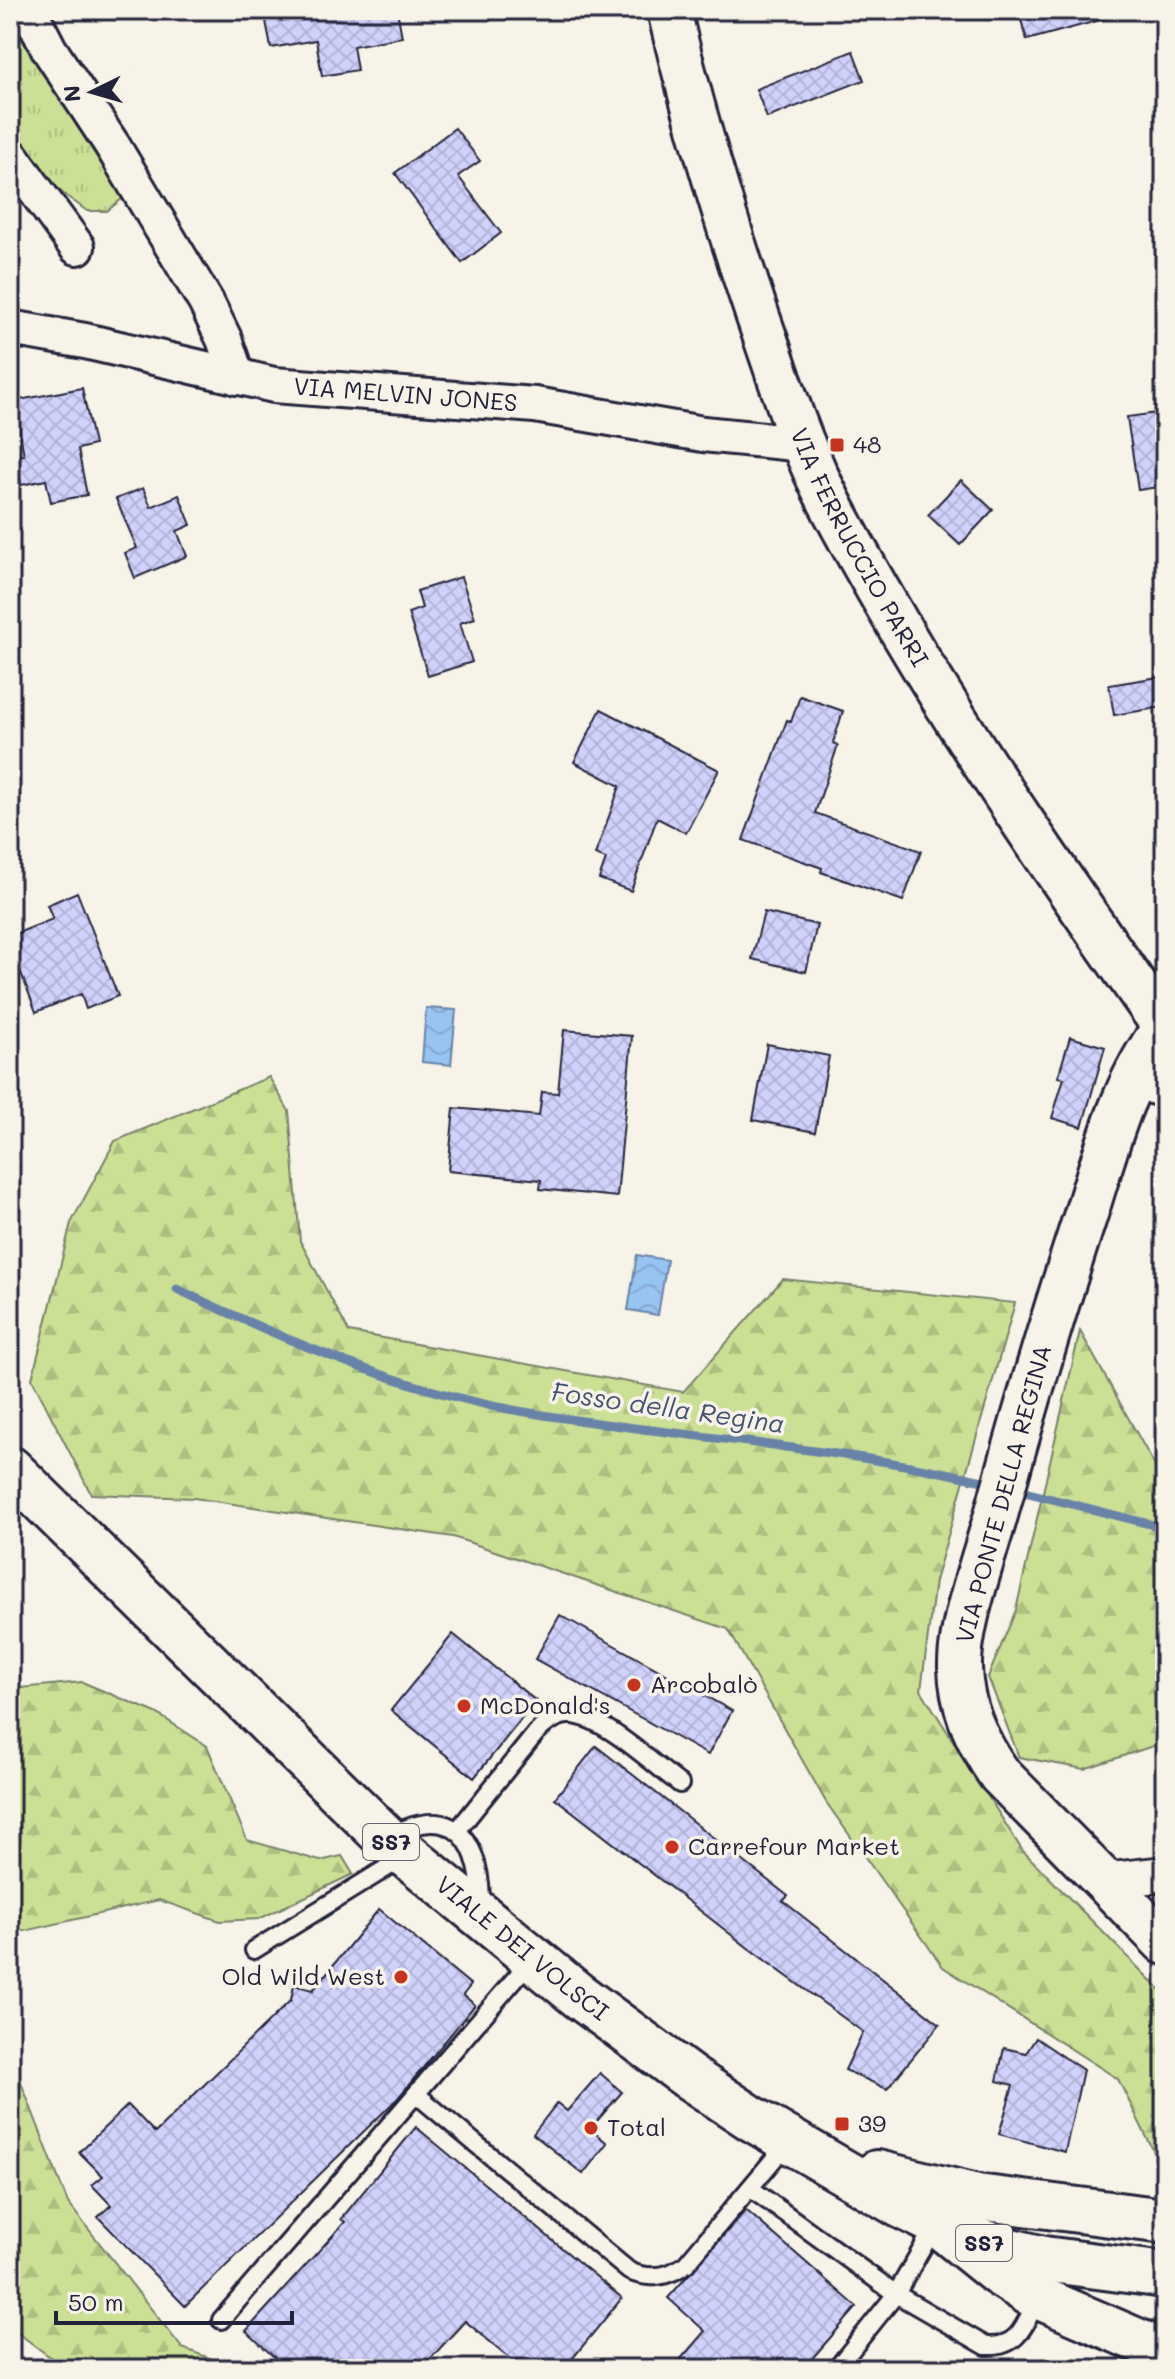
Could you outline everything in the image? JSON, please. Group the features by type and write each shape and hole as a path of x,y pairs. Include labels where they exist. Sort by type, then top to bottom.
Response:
{"main road":[{"name":"VIALE DEI VOLSCI","path":"10,1469 397,1847 579,1996 689,2077 936,2223 974,2240 1025,2255 1165,2275"},
{"name":"VIALE DEI VOLSCI","path":"806,2148 965,2195 1165,2221"}],"street":[{"path":"29,10 49,49 127,169 206,302 224,339 237,377"},
{"name":"VIA FERRUCCIO PARRI","path":"669,10 725,220 804,444 845,532 938,692 1033,839 1165,1028"},
{"path":"10,155 77,247"},
{"name":"VIA MELVIN JONES","path":"10,328 73,338 237,377 298,388 535,405 712,435 804,444"},
{"name":"VIA PONTE DELLA REGINA","path":"1165,1028 1149,1084 1107,1149 1021,1422 960,1655 961,1684 969,1717 983,1749 1000,1775 1165,1943"},
{"path":"1103,1881 1165,1874"},
{"path":"936,2223 998,2274 1038,2298 1165,2352"}],"lane":[{"path":"457,1831 543,1725 560,1717 579,1717 598,1724 680,1784"},
{"path":"254,1950 397,1847 405,1828 425,1823 447,1825 457,1831 470,1848 479,1867 480,1915"},
{"path":"221,2320 533,1957"},
{"path":"416,2094 621,2265 637,2274 667,2274 686,2264 750,2188 806,2148"},
{"path":"750,2188 896,2294 977,2342 996,2347 1012,2342 1038,2298"},
{"path":"836,2369 896,2294 936,2223"}],"green space":[{"path":"10,21 123,198 107,211 87,211 53,186 10,126"},
{"path":"269,1077 289,1111 300,1241 349,1332 683,1392 783,1279 1015,1303 935,1581 921,1690 1022,1850 1165,1995 1165,2164 1159,2162 1118,2079 943,1967 826,1802 728,1629 453,1537 194,1498 91,1494 32,1379 71,1223 115,1141"},
{"path":"1080,1331 1165,1484 1165,1742 1084,1769 1019,1757 988,1677 1016,1610"},
{"path":"82,1682 156,1713 207,1746 247,1840 320,1861 342,1856 353,1874 259,1919 220,1921 159,1900 16,1933 10,1945 10,1689"},
{"path":"10,2054 68,2203 182,2348 240,2369 66,2369 10,2327"}],"water":[{"path":"426,1008 456,1010 451,1065 422,1062"},
{"path":"637,1255 667,1260 658,1315 628,1310"}],"building":[{"path":"264,10 397,10 402,37 353,46 357,70 322,76 316,40 271,48"},
{"path":"1018,10 1107,10 1108,18 1027,40"},
{"path":"853,51 864,80 767,118 756,89"},
{"path":"455,128 480,161 458,176 501,233 462,263 395,173"},
{"path":"82,388 94,445 78,449 87,495 51,502 46,480 21,485 16,456 24,455 14,401"},
{"path":"1165,412 1165,486 1138,490 1127,417"},
{"path":"961,480 993,510 960,545 928,515"},
{"path":"143,488 151,507 179,495 191,525 177,531 187,556 135,578 125,553 137,548 116,499"},
{"path":"461,577 475,618 460,623 472,662 428,676 408,613 422,608 417,591"},
{"path":"1159,677 1164,707 1114,715 1109,685"},
{"path":"800,696 843,711 833,743 838,745 815,813 921,851 903,901 743,840 787,720 791,722"},
{"path":"601,709 719,770 686,833 657,818 631,891 599,879 606,859 595,855 620,786 574,762"},
{"path":"77,892 118,996 86,1009 81,994 36,1012 10,944 10,936 53,919 47,905"},
{"path":"764,912 817,925 806,972 752,959"},
{"path":"564,1030 632,1036 617,1197 540,1189 541,1180 448,1171 454,1108 539,1116 542,1092 558,1093"},
{"path":"1070,1037 1105,1047 1082,1127 1052,1118 1064,1078 1058,1077"},
{"path":"767,1044 829,1056 815,1132 753,1120"},
{"name":"Arcobalò","path":"560,1615 732,1711 708,1755 535,1659"},
{"name":"McDonald's","path":"453,1634 536,1701 474,1778 391,1710"},
{"path":"596,1746 788,1896 783,1901 940,2024 887,2089 845,2070 863,2032 747,1947 555,1798"},
{"path":"379,1909 471,1985 463,1995 475,2005 398,2098 185,2306 98,2217 111,2205 92,2185 103,2176 79,2152 128,2105 155,2133 291,2000 294,1985 313,1990"},
{"path":"1036,2038 1083,2070 1065,2152 999,2134 1013,2085 997,2081 1004,2048 1026,2053"},
{"path":"600,2073 622,2092 590,2129 607,2143 583,2174 533,2134 557,2103 567,2111"},
{"path":"416,2127 622,2298 564,2369 523,2369 465,2321 421,2369 287,2369 246,2331 345,2222 341,2219"},
{"path":"746,2210 857,2307 803,2369 672,2369 705,2331 668,2298"}],"waterway":[{"name":"Fosso della Regina","path":"177,1289 330,1356 408,1383 488,1405 864,1458 995,1484"},
{"name":"Fosso della Regina","path":"1013,1489 1165,1528"}],"place":[{"name":"48","path":"837,445"},
{"name":"Arcobalò","path":"634,1685"},
{"name":"McDonald's","path":"464,1706"},
{"name":"Carrefour Market","path":"672,1847"},
{"name":"Old Wild West","path":"401,1977"},
{"name":"39","path":"842,2124"},
{"name":"Total","path":"591,2128"}]}
